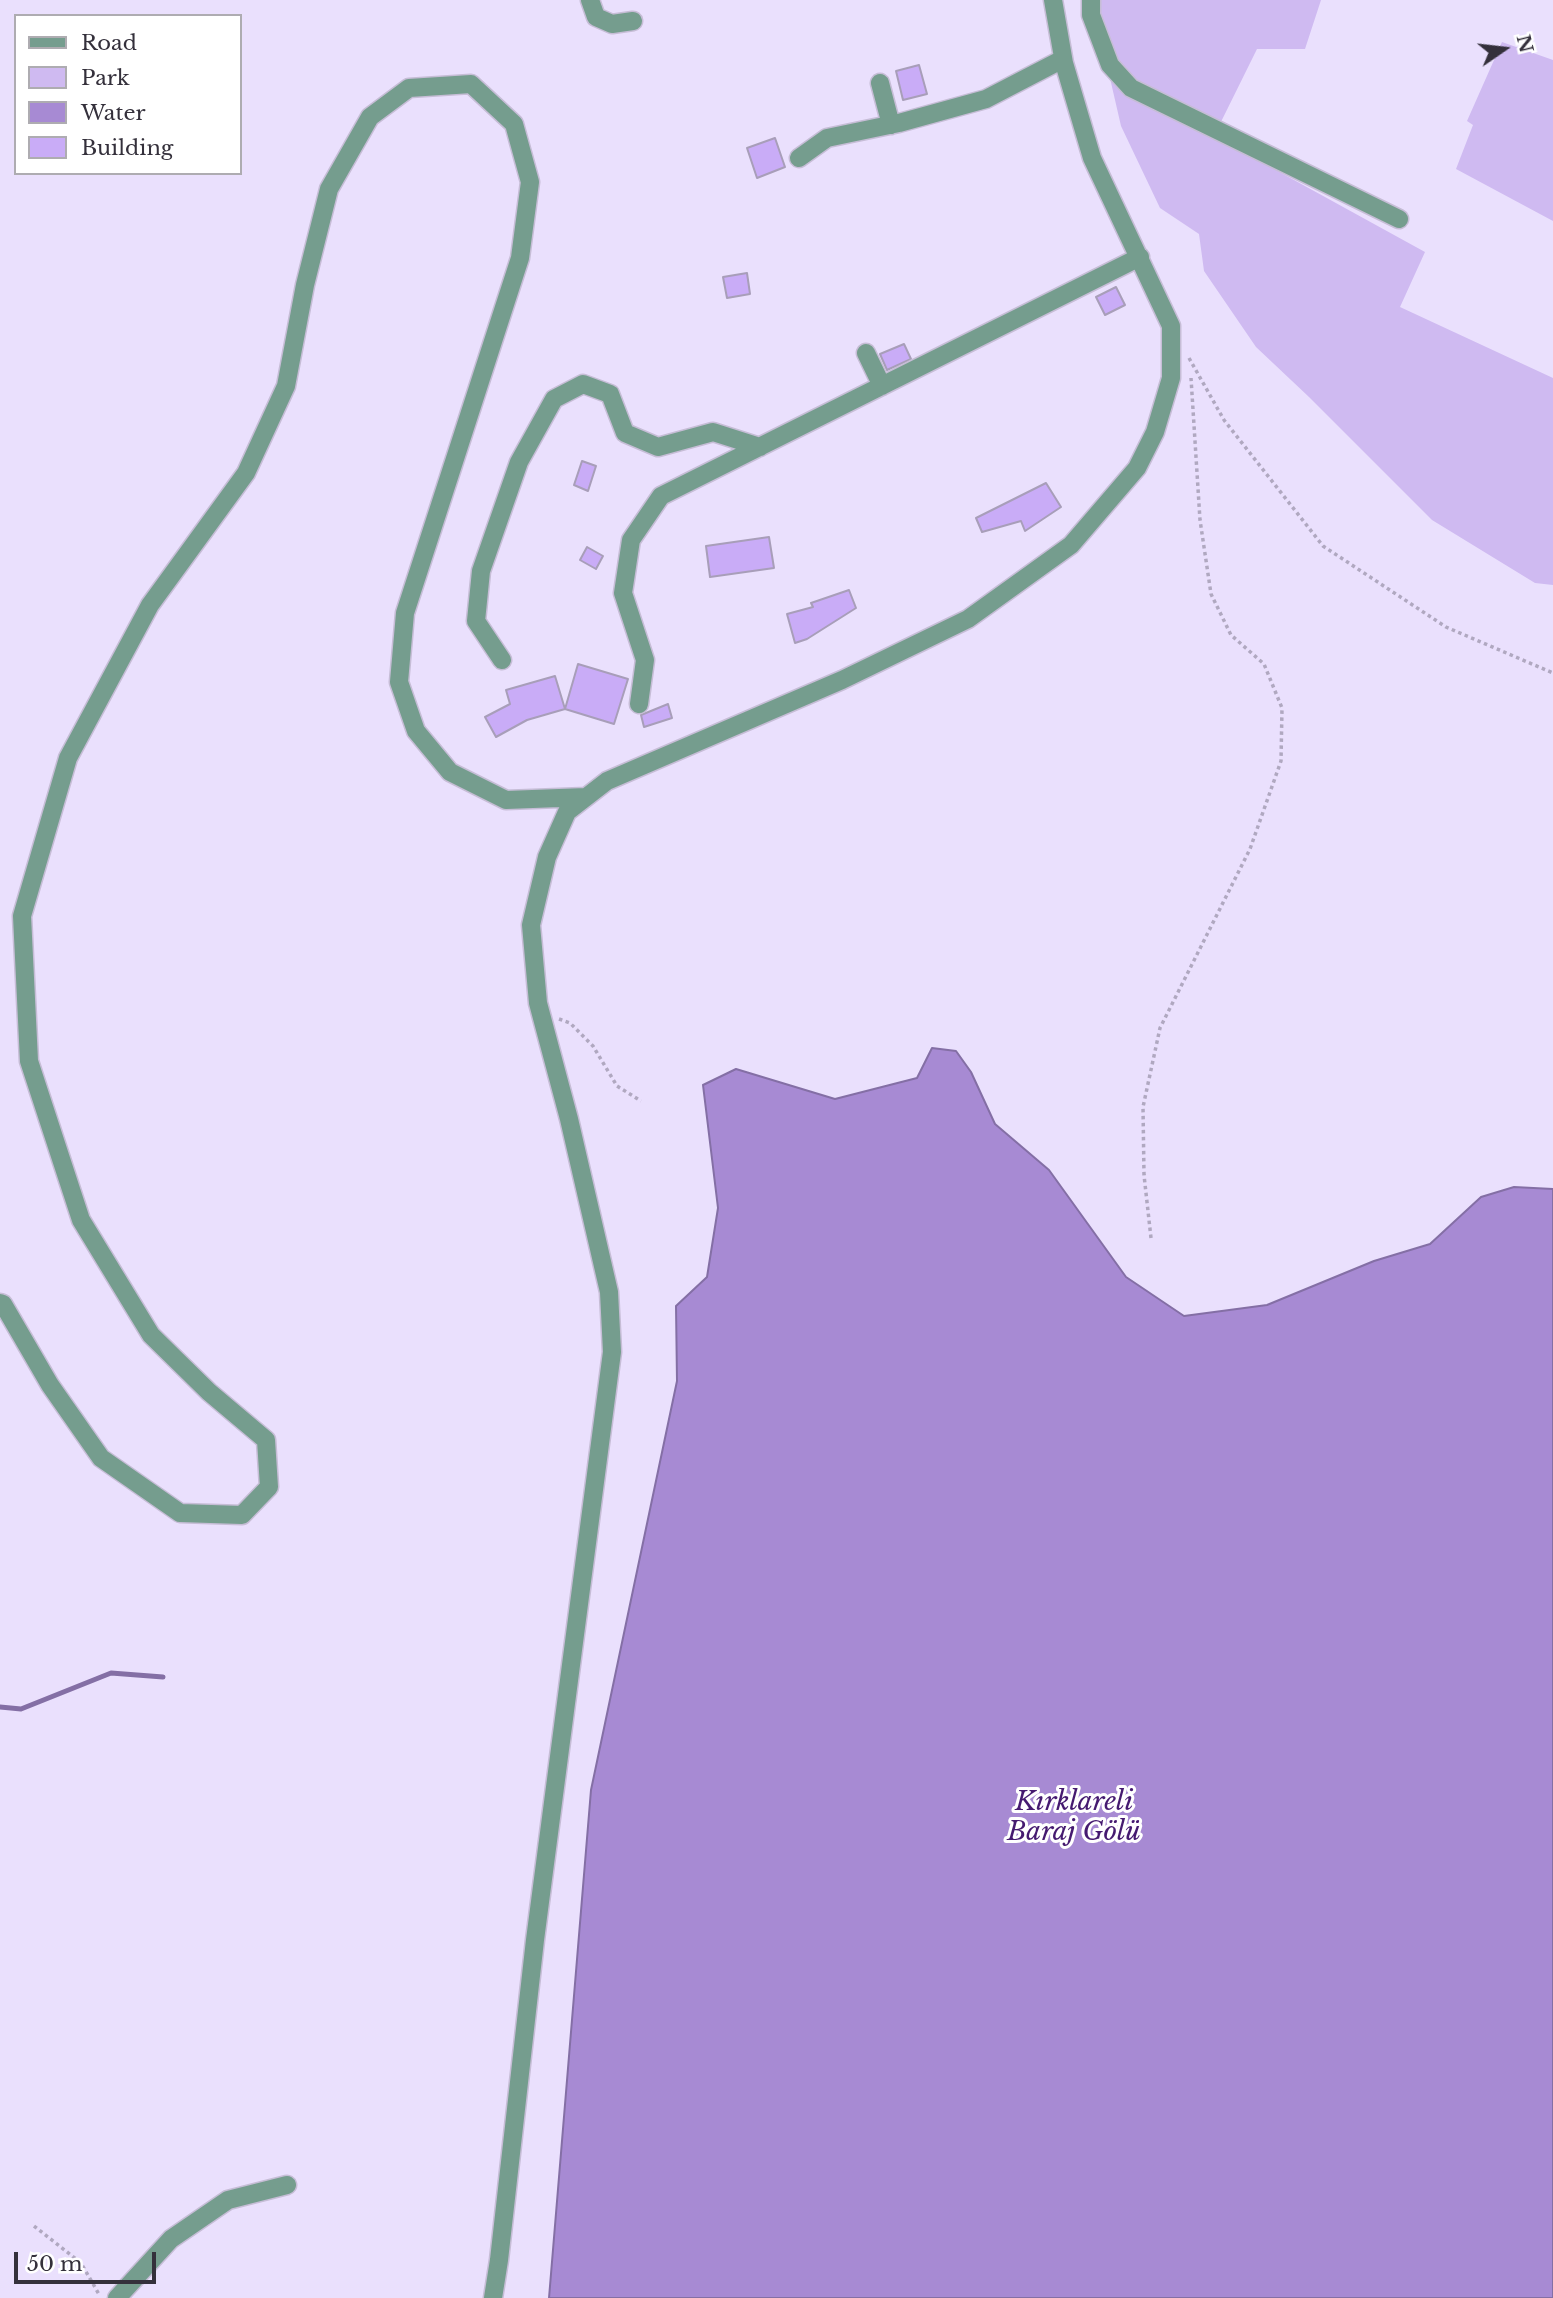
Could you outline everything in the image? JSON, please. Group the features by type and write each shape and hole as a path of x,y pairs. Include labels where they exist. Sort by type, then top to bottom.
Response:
{"street":[{"path":"590,0 596,17 612,24 633,21"},
{"path":"493,2298 535,1940 612,1352 609,1292 572,1131 541,1013 531,925 547,857 567,813 607,780 842,680 968,619 1071,545 1137,468 1155,432 1171,378 1171,326 1092,158 1063,58 1053,0"},
{"path":"1091,0 1091,15 1110,65 1132,88 1399,219"},
{"path":"799,158 827,138 891,125 986,99 1063,58"},
{"path":"880,83 891,125"},
{"path":"0,1303 50,1385 101,1458 180,1513 242,1515 269,1487 266,1440 209,1392 151,1335 80,1220 29,1061 22,916 68,758 150,605 246,473 286,386 305,285 329,190 370,117 409,88 471,84 514,124 530,182 520,258 405,613 399,682 416,731 450,772 506,800 586,797"},
{"path":"639,704 645,660 623,593 631,540 661,496 1140,257"},
{"path":"866,353 882,386"},
{"path":"502,660 476,621 481,571 519,462 554,399 583,384 610,394 625,433 658,447 713,432 760,446"},
{"path":"117,2298 171,2239 228,2200 287,2185"}],"path":[{"path":"1171,326 1224,420 1323,546 1446,627 1553,673"},
{"path":"1151,1238 1144,1175 1143,1107 1160,1028 1250,849 1281,761 1282,708 1264,664 1231,635 1211,594 1200,520 1189,358"},
{"path":"541,1013 570,1023 593,1046 617,1086 641,1101"},
{"path":"34,2226 81,2263 101,2298"}],"green space":[{"path":"1092,0 1321,0 1305,49 1257,49 1214,136 1425,252 1400,307 1553,378 1553,585 1535,583 1432,520 1256,347 1204,271 1199,234 1160,208 1121,126"},
{"path":"1502,42 1553,60 1553,221 1456,169 1473,125 1467,121"}],"water":[{"name":"Kırklareli Baraj Gölü","path":"932,1048 956,1051 971,1072 995,1124 1049,1170 1126,1277 1184,1316 1267,1305 1374,1261 1430,1244 1481,1197 1514,1187 1553,1189 1553,2298 549,2298 591,1790 677,1381 676,1306 707,1277 718,1208 703,1085 736,1069 835,1099 917,1078"}],"building":[{"path":"919,65 927,94 903,100 896,71"},
{"path":"775,138 785,167 757,178 747,148"},
{"path":"747,273 750,294 727,298 723,277"},
{"path":"1116,287 1125,305 1105,315 1096,297"},
{"path":"904,344 911,359 887,370 880,354"},
{"path":"582,461 596,466 588,491 574,485"},
{"path":"1046,483 1061,507 1025,531 1021,521 982,532 976,518"},
{"path":"769,537 774,568 710,577 706,546"},
{"path":"587,547 603,556 596,569 580,560"},
{"path":"849,590 856,608 807,639 795,643 787,614 813,607 811,603"},
{"path":"578,664 628,679 614,724 565,709"},
{"path":"555,676 565,709 527,720 496,737 485,717 510,704 506,690"},
{"path":"668,704 672,718 644,727 641,715"}],"waterway":[{"path":"0,1707 21,1709 111,1673 163,1677"}]}
